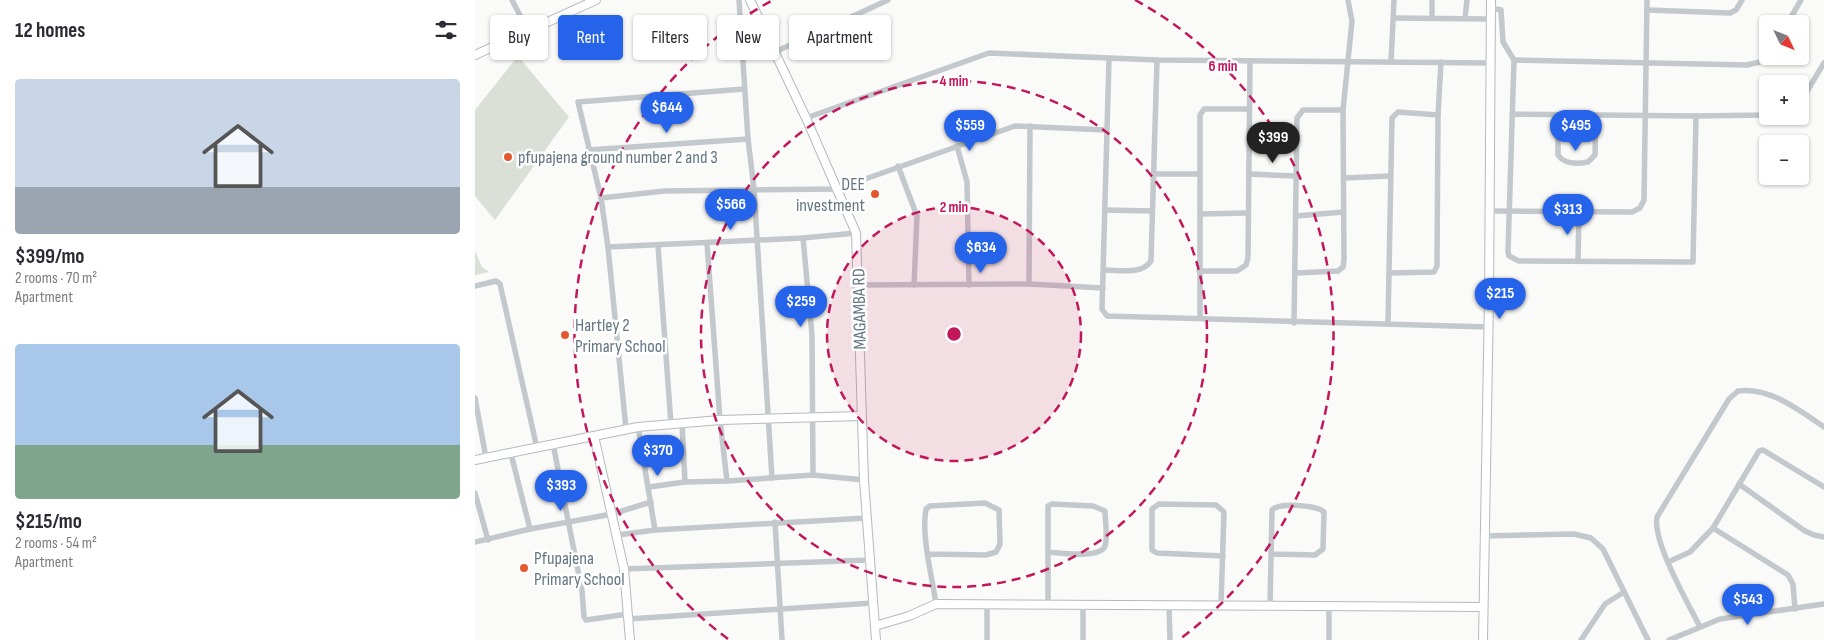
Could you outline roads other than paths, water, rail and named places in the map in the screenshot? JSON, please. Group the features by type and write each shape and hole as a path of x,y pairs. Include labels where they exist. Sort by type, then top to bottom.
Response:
{"street":[{"path":"512,0 520,15"},
{"path":"548,22 596,0"},
{"path":"739,0 748,139 754,189 772,478"},
{"name":"MAGAMBA RD","path":"750,0 757,15"},
{"path":"779,50 888,0"},
{"path":"1296,273 1338,271 1343,267 1343,110 1352,21 1349,0"},
{"path":"1391,62 1395,18 1394,0"},
{"path":"1431,0 1432,17"},
{"path":"1465,18 1467,0"},
{"path":"1489,211 1632,212 1641,208 1644,200 1647,0"},
{"path":"1647,10 1727,14 1736,10 1743,0"},
{"path":"1792,15 1801,0"},
{"path":"1483,640 1483,536 1488,326 1490,4 1501,10 1503,42 1514,60 1508,252 1512,258 1519,261 1693,262 1696,116"},
{"path":"1395,18 1489,19"},
{"path":"475,55 490,48"},
{"path":"806,118 989,53 1109,59 1489,64"},
{"path":"1109,59 1103,288 1103,309 1107,316 1488,326"},
{"name":"MAGAMBA RD","path":"779,60 856,232 864,480 876,640"},
{"path":"1104,270 1139,270 1148,266 1151,261 1157,60"},
{"path":"1514,60 1747,65 1759,62"},
{"path":"1199,271 1237,272 1246,265 1250,61"},
{"path":"1390,273 1433,272 1437,266 1438,115 1441,62"},
{"path":"1809,88 1824,63"},
{"path":"626,429 609,247 601,198 578,102 744,88"},
{"path":"1200,318 1200,115 1204,109 1248,109"},
{"path":"1294,322 1296,273 1295,176 1299,113 1303,110 1343,110"},
{"path":"1388,323 1390,176 1394,114 1398,112 1438,115"},
{"path":"1512,114 1596,116 1759,115"},
{"path":"1558,115 1558,155 1561,159 1569,162 1588,162 1595,156 1596,116"},
{"path":"601,198 664,191 837,189 1015,126 1106,130"},
{"path":"1029,284 1030,126"},
{"path":"588,150 748,139"},
{"path":"957,146 967,182 969,285"},
{"path":"899,166 917,216 914,285"},
{"path":"1153,174 1199,174"},
{"path":"1249,174 1295,176"},
{"path":"1344,178 1390,176"},
{"path":"1105,210 1152,211"},
{"path":"1578,261 1579,211"},
{"path":"1296,216 1343,212"},
{"path":"1200,214 1247,213"},
{"path":"609,247 803,238 856,232"},
{"path":"803,238 813,335 813,475"},
{"path":"707,243 720,420 727,481"},
{"path":"658,246 671,424"},
{"path":"475,286 496,281 500,284 537,448"},
{"path":"859,285 1029,284 1103,288"},
{"path":"1700,627 1668,562 1655,527 1657,518 1729,399 1738,391 1759,391 1779,399 1824,427"},
{"path":"475,398 486,458"},
{"path":"475,460 638,427 720,420 861,416"},
{"path":"682,423 685,482"},
{"path":"638,427 655,530"},
{"path":"594,436 618,534 624,569 630,640"},
{"path":"553,444 582,590 584,617 586,620 873,603"},
{"path":"1668,562 1690,552 1713,528 1755,455 1763,450 1824,487"},
{"path":"511,454 530,529"},
{"path":"649,487 685,482 813,475 864,480"},
{"path":"1739,484 1813,536 1824,537"},
{"path":"475,493 488,540"},
{"path":"475,542 567,521 612,514 651,502"},
{"path":"928,554 986,555 996,552 1000,544 999,510 985,503 930,506 926,509 928,554 936,604"},
{"path":"1048,552 1093,554 1101,551 1105,545 1105,511 1093,506 1052,504 1048,506 1048,552 1048,605"},
{"path":"1221,604 1223,556 1224,512 1221,507 1216,505 1159,504 1152,509 1152,550 1157,553 1223,556"},
{"path":"1269,606 1272,510 1275,506 1317,507 1323,512 1323,549 1320,552 1315,555 1271,554"},
{"path":"618,534 775,522 867,518"},
{"path":"775,522 782,640"},
{"path":"1713,528 1788,574 1793,584 1795,610"},
{"path":"1483,536 1574,534 1591,538 1603,549 1648,640"},
{"path":"624,569 869,560"},
{"path":"1581,640 1605,604 1625,592"},
{"path":"875,626 909,616 936,604 987,606 1169,606 1221,604 1329,607 1483,607"},
{"path":"1669,640 1720,619 1795,610 1824,604"},
{"path":"987,606 987,640"},
{"path":"1083,606 1083,640"},
{"path":"1169,606 1170,640"},
{"path":"1329,607 1329,640"}],"place":[{"name":"pfupajena ground number 2 and 3","path":"508,157"},
{"name":"DEE investment","path":"875,194"},
{"name":"Hartley 2 Primary School","path":"565,335"},
{"name":"Pfupajena Primary School","path":"524,568"}]}
